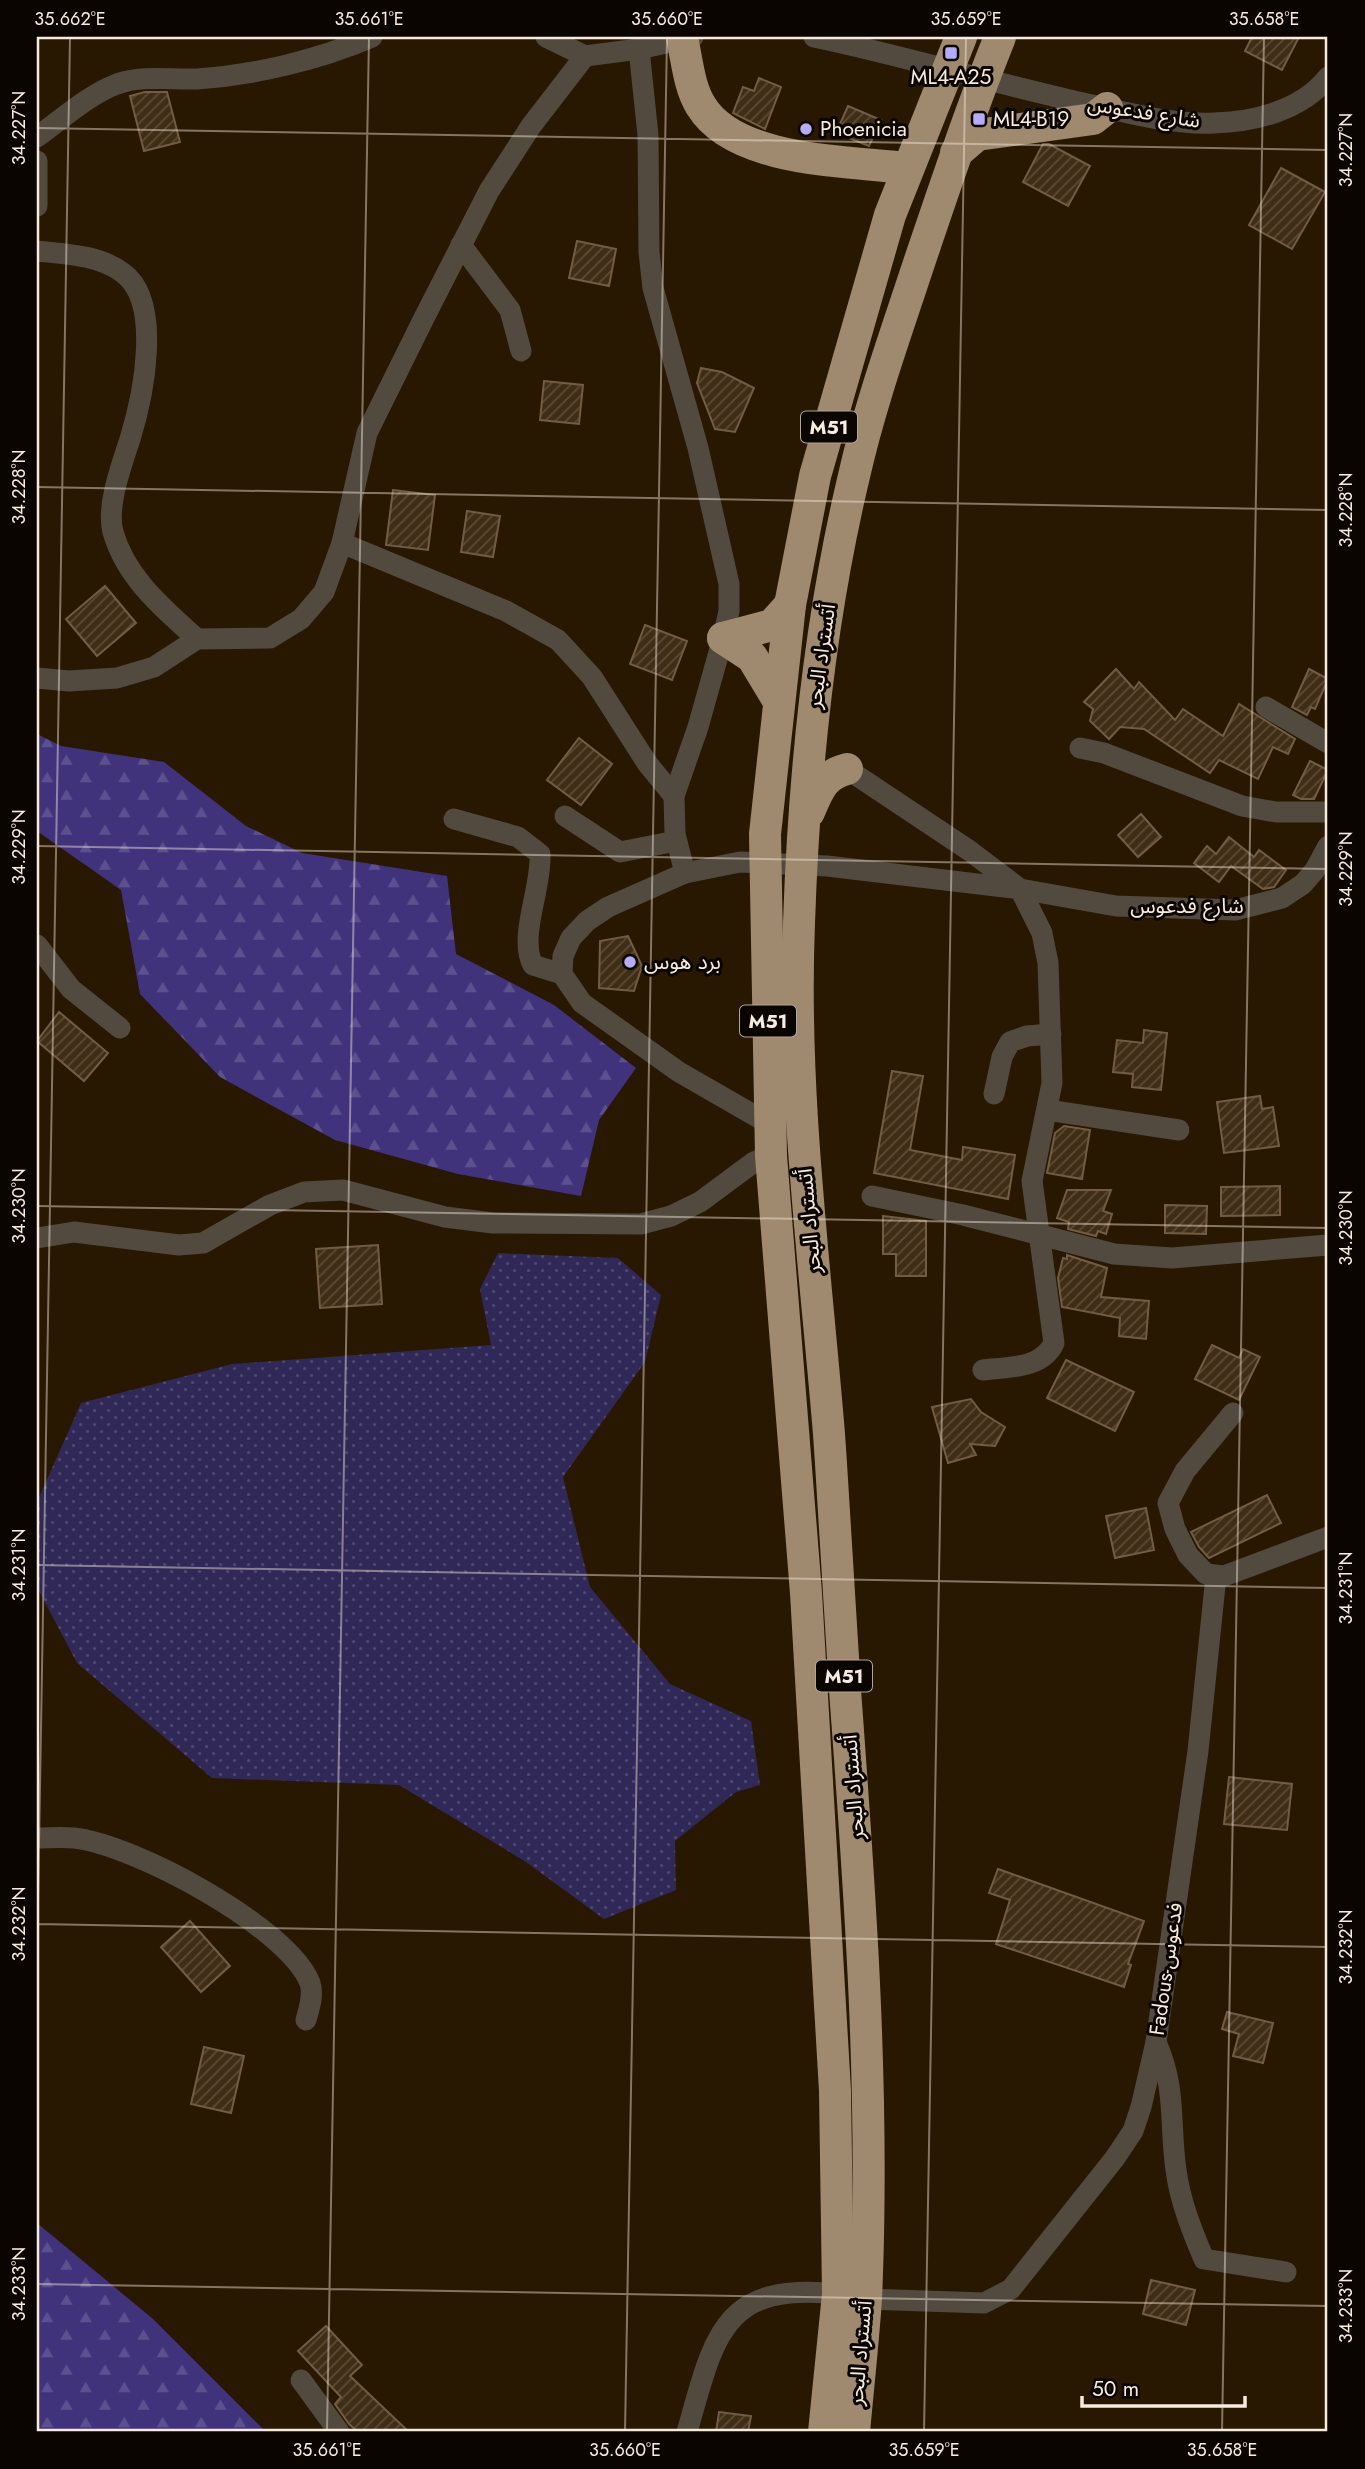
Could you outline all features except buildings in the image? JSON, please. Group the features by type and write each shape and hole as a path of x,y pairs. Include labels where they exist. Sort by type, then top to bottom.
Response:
{"highway":[{"path":"687,37 699,103 722,128 745,142 782,152 907,168"},
{"name":"أتستراد البحر","path":"854,2432 852,2296 835,2091 806,1593 771,1141 765,834 790,605 815,476 890,215 961,37"},
{"name":"أتستراد البحر","path":"824,2432 852,2296 867,2086 858,1863 829,1434 805,1184 799,1055 799,921 810,732 834,569 854,473 883,373 956,153 1000,37"},
{"path":"985,74 992,111 999,122 1010,130"},
{"path":"956,153 977,135 1093,119 1107,108"},
{"path":"723,638 772,625 790,605"},
{"path":"723,638 752,657 778,700"},
{"path":"810,732 828,756 847,769"},
{"path":"805,827 822,783 829,776 847,769"}],"street":[{"path":"37,137 117,84 145,78 197,79 269,69 372,37"},
{"path":"546,37 585,56 639,49 687,37"},
{"name":"شارع فدعوس","path":"814,37 1107,108 1157,118 1212,123 1247,120 1298,103 1328,77"},
{"path":"639,49 648,135 649,252 653,289 698,449 724,562 729,611 698,727 674,796 672,816 685,873"},
{"path":"37,678 69,681 117,678 154,667 197,639 270,638 301,619 324,592 342,543 367,433 461,245 489,191 531,126 585,56"},
{"path":"37,161 37,206"},
{"path":"461,245 510,310 521,351"},
{"path":"37,251 82,256 122,272 139,289 148,325 133,429 116,484 113,530 128,567 150,597 197,639"},
{"path":"342,543 506,611 558,640 592,677 647,763 674,796"},
{"path":"1266,707 1328,743"},
{"path":"1080,748 1104,753 1242,806 1276,812 1328,812"},
{"name":"شارع فدعوس","path":"847,769 971,850 1020,889 1042,933 1048,963 1052,1083 1032,1181 1054,1343 1049,1352 1038,1361 983,1370"},
{"path":"565,816 620,852 676,841"},
{"path":"37,1238 74,1232 179,1245 203,1243 270,1205 304,1192 343,1190 372,1195 444,1217 493,1223 641,1224 671,1216 700,1202 754,1161 771,1141 679,1072 600,1018 576,996 562,974 533,965 528,956 527,943 541,873 540,854 518,837 454,818"},
{"name":"شارع فدعوس","path":"562,974 563,956 570,939 587,921 608,907 685,873 740,862 827,866 1020,889 1116,906 1235,910 1282,898 1303,884 1315,870 1328,846"},
{"path":"37,945 71,989 120,1028"},
{"path":"994,1094 1002,1057 1010,1042 1027,1036 1051,1034"},
{"path":"1047,1110 1179,1130"},
{"path":"872,1196 1040,1234 1114,1254 1153,1257 1227,1255 1328,1245"},
{"path":"1233,1413 1185,1471 1168,1503 1175,1529 1198,1570 1216,1576 1328,1537"},
{"name":"Fadous-فدعوس","path":"687,2432 711,2349 727,2322 749,2303 775,2293 984,2303 1011,2289 1115,2158 1133,2131 1156,2042 1198,1751 1216,1576"},
{"path":"37,1838 75,1838 103,1845 200,1888 234,1907 296,1962 311,1984 311,2001 306,2020"},
{"path":"1156,2042 1170,2080 1175,2169 1181,2195 1204,2259 1286,2272"},
{"path":"301,2380 340,2432"}],"shaded area":[{"path":"498,1253 618,1258 661,1295 645,1362 563,1477 590,1587 670,1684 751,1721 760,1785 736,1792 675,1841 676,1890 604,1919 526,1862 399,1785 212,1778 77,1663 37,1587 37,1502 81,1403 232,1364 491,1345 480,1289"}],"green space":[{"path":"37,734 61,746 164,762 246,826 302,853 447,876 456,954 554,1005 636,1068 599,1120 581,1196 458,1174 335,1140 220,1077 140,994 121,890 37,831"},
{"path":"37,2223 153,2319 266,2432 37,2432"}],"place":[{"name":"ML4-A25","path":"951,53"},
{"name":"ML4-B19","path":"979,119"},
{"name":"Phoenicia","path":"806,129"},
{"name":"برد هوس","path":"630,962"}]}
